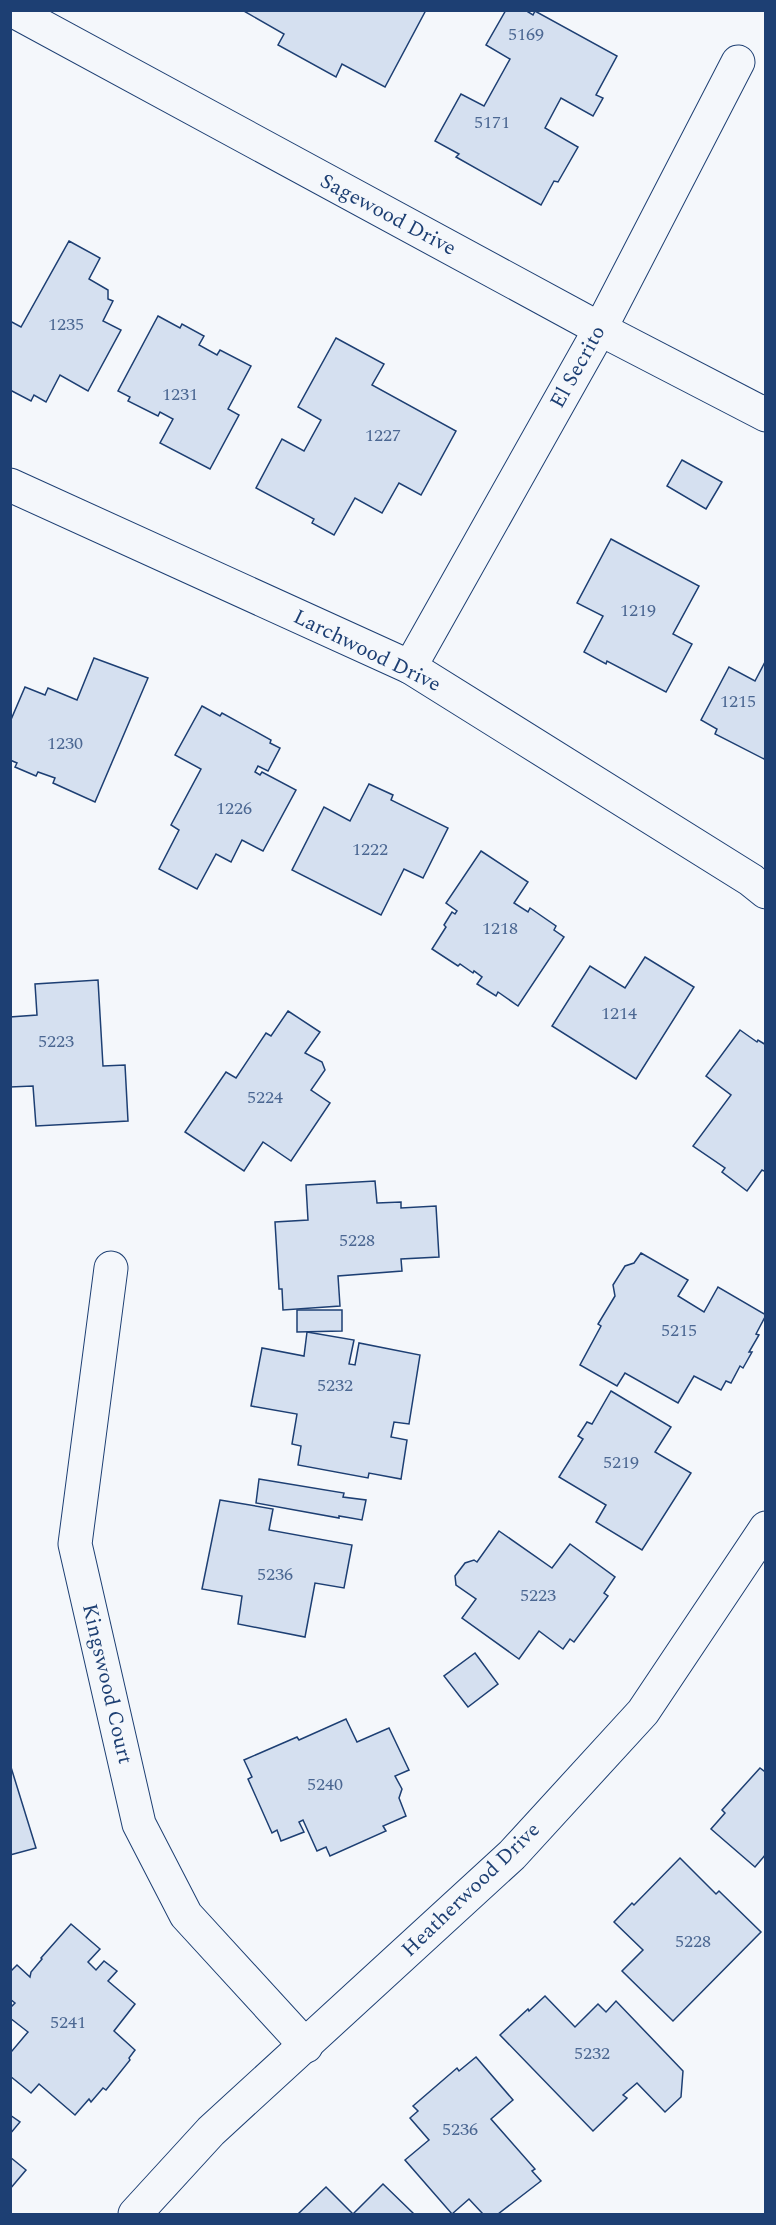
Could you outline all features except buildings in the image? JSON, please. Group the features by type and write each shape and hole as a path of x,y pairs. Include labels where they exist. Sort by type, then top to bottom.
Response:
{"street":[{"name":"Sagewood Drive","path":"12,10 600,329 765,415"},
{"name":"El Secrito","path":"410,667 600,329 738,62"},
{"name":"Larchwood Drive","path":"10,484 410,667 741,874 765,892"},
{"name":"Kingswood Court","path":"111,1268 75,1544 139,1824 186,1915 306,2046"},
{"name":"Heatherwood Drive","path":"135,2214 211,2131 512,1855 643,1712 765,1528"}]}
